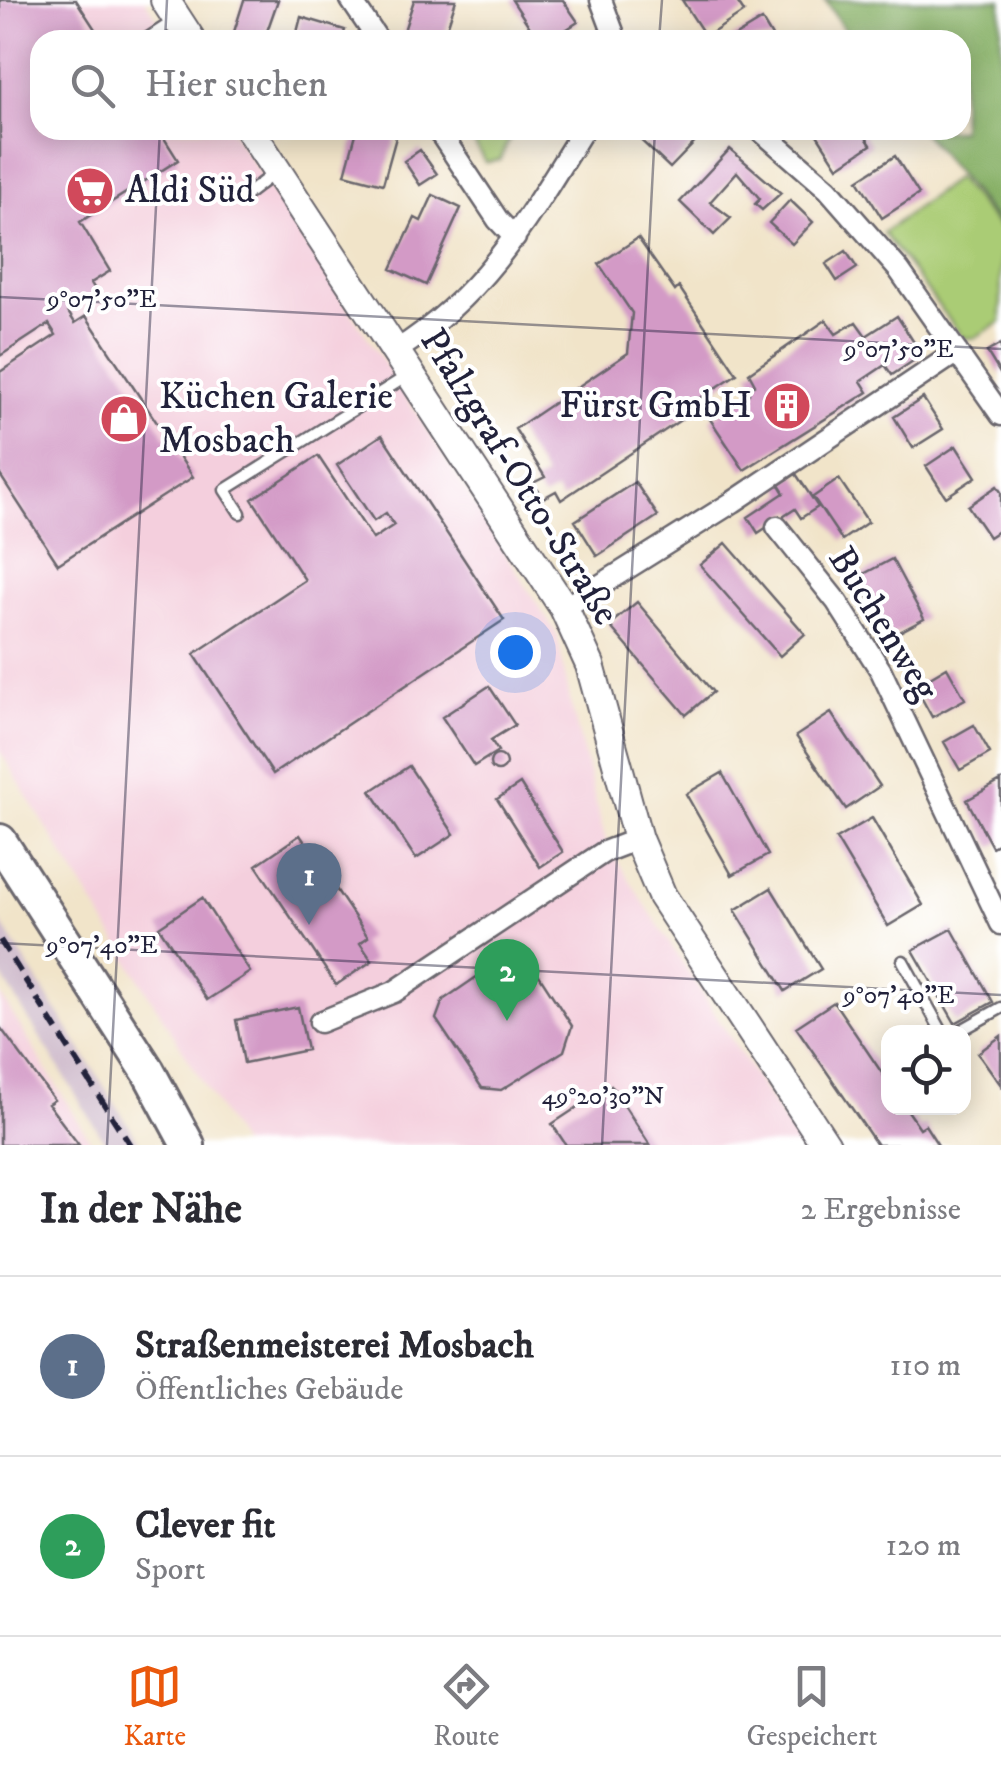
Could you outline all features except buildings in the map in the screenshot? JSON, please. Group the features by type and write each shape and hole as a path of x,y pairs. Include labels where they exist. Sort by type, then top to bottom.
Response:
{"main road":[{"path":"0,841 148,1072 188,1145"}],"street":[{"path":"352,0 372,30"},
{"path":"600,0 612,30"},
{"name":"Pfalzgraf-Otto-Straße","path":"256,140 564,608 590,665 638,840 662,896 826,1145"},
{"path":"445,140 498,220 515,238"},
{"path":"404,361 474,289 515,238 577,140"},
{"path":"772,140 828,189 899,270 1001,416"},
{"path":"564,608 733,502 957,352"},
{"name":"Buchenweg","path":"777,527 837,602 881,671 1001,924"},
{"path":"320,1022 394,992 604,852 638,840"}],"lane":[{"path":"242,198 276,171"},
{"path":"240,514 225,490 404,361"},
{"path":"902,961 938,1025"},
{"path":"971,1025 1001,1008"}],"shaded area":[{"path":"0,0 145,0 164,30 30,30 30,140 238,140 557,635 607,845 799,1145 241,1145 0,751"},
{"path":"0,921 141,1145 107,1145 0,973"},
{"path":"0,994 93,1145 0,1145"}],"green space":[{"path":"825,0 1001,0 1001,227 929,140 971,140 971,30 844,30"},
{"path":"473,140 509,140 500,160 485,162"},
{"path":"956,178 1001,230 1001,322 974,338 963,338 883,233"}],"railway":[{"path":"0,940 130,1145"}],"place":[{"name":"Aldi Süd","path":"90,191"},
{"name":"Fürst GmbH","path":"787,406"},
{"name":"Küchen Galerie Mosbach","path":"124,419"},
{"name":"Straßenmeisterei Mosbach","path":"309,925"},
{"name":"Clever fit","path":"507,1021"}]}
